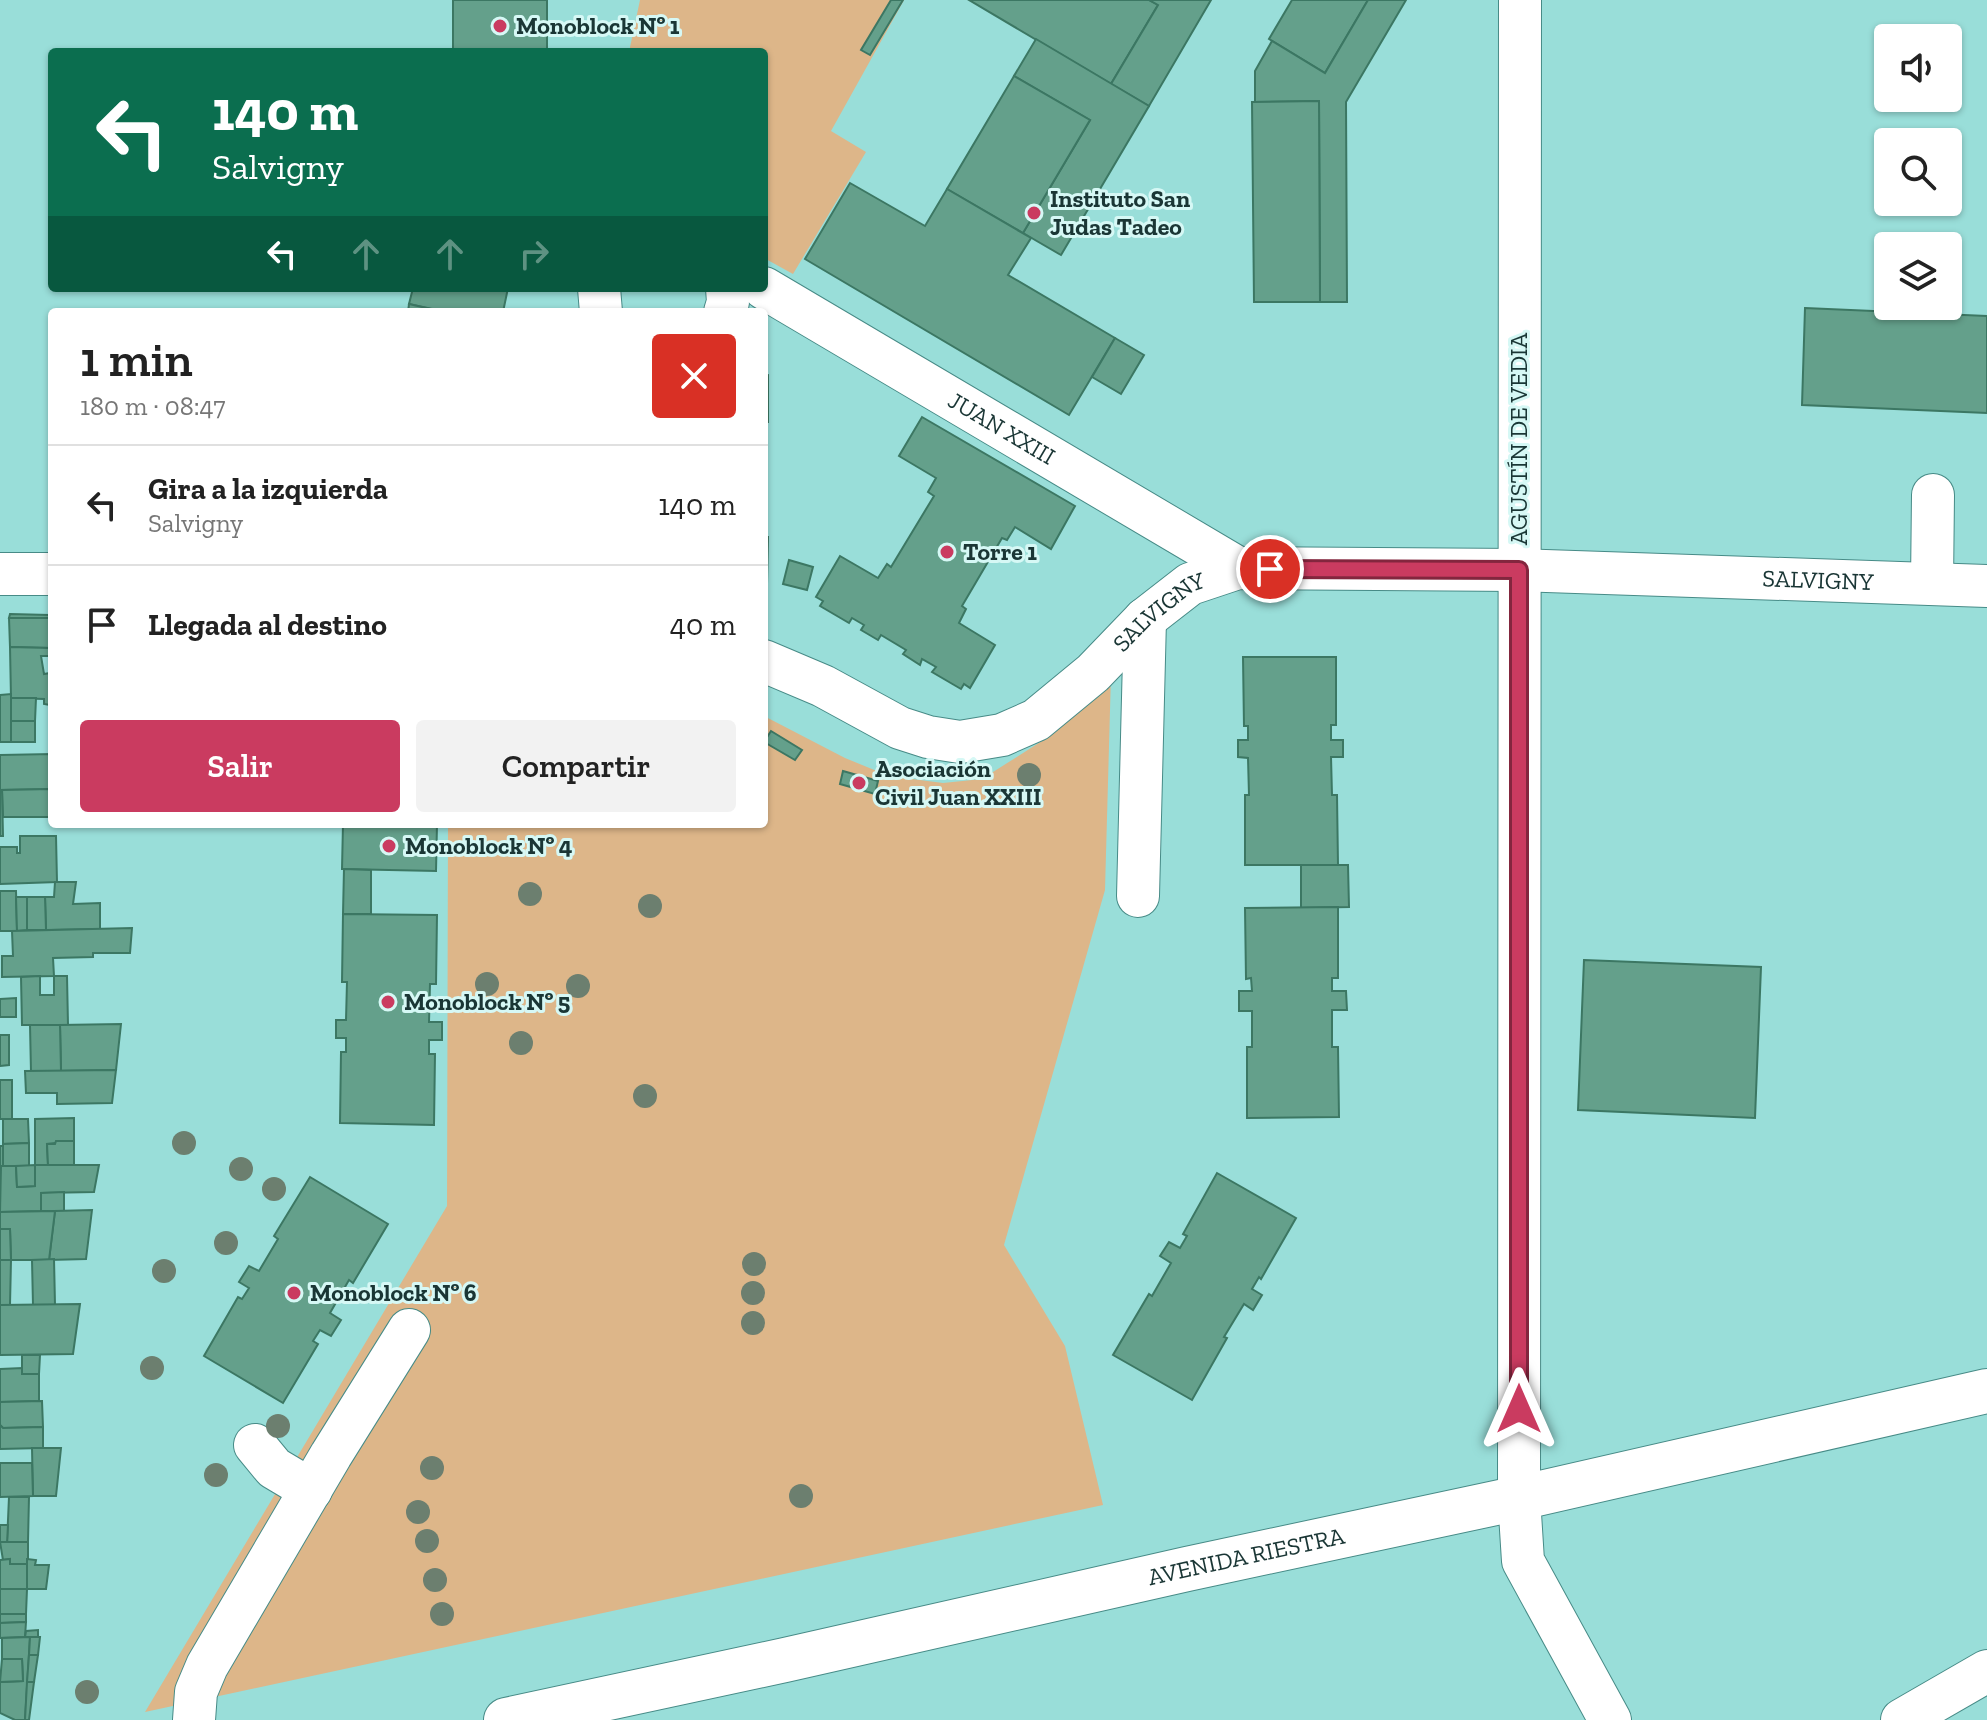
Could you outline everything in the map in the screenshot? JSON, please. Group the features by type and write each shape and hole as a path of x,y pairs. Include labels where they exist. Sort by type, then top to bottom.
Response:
{"main road":[{"name":"AVENIDA RIESTRA","path":"506,1720 1519,1498 1987,1391"}],"street":[{"name":"AGUSTÍN DE VEDIA","path":"1520,0 1519,1498 1523,1561 1610,1720"},
{"name":"JUAN XXIII","path":"768,290 1238,568"},
{"path":"768,325 836,331"},
{"path":"1932,584 1933,495"},
{"name":"SALVIGNY","path":"768,663 823,686 900,728 928,737 960,742 1002,735 1036,720 1093,673 1145,619 1190,584 1238,568 1519,570 1987,586"},
{"path":"0,574 48,574"},
{"path":"1138,896 1145,619"},
{"path":"194,1720 196,1692 207,1666 409,1330"},
{"path":"1902,1720 1987,1671"}],"shaded area":[{"path":"640,0 904,0 831,131 866,152 793,274 768,260 768,48 630,48"},
{"path":"1111,674 1105,890 1004,1245 1065,1346 1103,1505 145,1712 447,1206 448,828 768,828 768,718 845,758 889,776 943,783 982,779 1045,739"}],"building":[{"name":"Monoblock Nº 1","path":"453,0 547,0 547,48 453,48"},
{"path":"891,0 903,0 870,55 861,50"},
{"path":"969,0 1149,0 1158,5 1111,84"},
{"path":"1149,0 1211,0 1149,106 1111,84 1158,5"},
{"path":"1292,0 1368,0 1325,73 1269,39"},
{"path":"1368,0 1406,0 1346,102 1347,302 1320,302 1319,101 1255,102 1255,71 1272,41 1325,73"},
{"path":"1036,39 1149,106 1061,255 1023,233 1090,120 1014,76"},
{"path":"1014,76 1090,120 1023,233 947,189"},
{"path":"1319,101 1320,302 1254,302 1252,102"},
{"path":"850,183 925,226 947,189 1031,238 1008,275 1115,338 1069,415 805,259"},
{"path":"412,292 507,292 504,308 428,308 409,304"},
{"path":"1805,308 1874,311 1874,320 1962,320 1962,315 1987,316 1987,413 1802,405"},
{"path":"1115,338 1144,355 1121,394 1092,377"},
{"name":"Torre 1","path":"922,417 1075,506 1051,549 1015,527 1007,540 1002,538 962,606 966,609 959,623 995,645 970,688 964,684 961,689 932,672 936,667 922,659 920,665 903,654 906,650 881,635 878,640 861,630 864,625 852,618 849,623 820,606 823,601 816,597 840,556 878,578 887,564 891,567 934,496 928,492 936,478 899,456"},
{"path":"789,560 813,567 807,590 783,584"},
{"path":"10,614 48,615 48,618 9,618"},
{"path":"9,618 48,618 48,648 10,647"},
{"path":"10,647 48,648 48,656 41,656 44,674 48,673 48,705 44,704 44,699 11,698"},
{"path":"1243,657 1336,657 1336,725 1331,725 1331,740 1343,740 1343,757 1331,757 1332,795 1337,795 1338,865 1245,865 1248,758 1238,757 1238,740 1248,740 1248,726 1244,726"},
{"path":"11,694 11,742 0,742 0,695"},
{"path":"11,698 36,698 35,721 11,721"},
{"path":"11,721 35,721 35,742 11,742"},
{"path":"771,731 802,750 795,760 768,744"},
{"path":"48,754 48,789 0,790 0,755"},
{"name":"Asociación Civil Juan XXIII","path":"843,771 878,781 875,794 840,784"},
{"path":"48,789 48,817 3,817 2,790"},
{"path":"2,790 3,836 0,836"},
{"name":"Monoblock Nº 4","path":"343,828 437,828 436,871 342,869"},
{"path":"20,836 56,836 57,882 0,884 0,847 17,847 17,853 20,853"},
{"path":"1301,865 1348,865 1349,907 1301,908"},
{"path":"344,869 371,870 371,914 343,914"},
{"path":"55,882 76,882 73,904 100,903 100,929 46,930 45,897 54,897"},
{"path":"0,891 16,891 17,931 0,931"},
{"path":"16,897 27,897 27,930 17,931"},
{"path":"27,897 45,897 46,930 27,930"},
{"path":"1338,907 1338,978 1332,978 1332,991 1346,991 1347,1010 1332,1010 1332,1047 1338,1047 1339,1117 1247,1118 1247,1047 1252,1047 1252,1011 1239,1011 1239,991 1252,991 1251,978 1246,979 1245,908"},
{"name":"Monoblock Nº 5","path":"343,914 437,915 436,984 430,984 429,1022 442,1022 442,1040 429,1040 429,1054 435,1054 434,1125 340,1123 341,1052 346,1052 346,1038 336,1038 336,1020 346,1020 347,982 342,982"},
{"path":"132,928 130,953 53,958 54,976 2,977 2,956 13,956 12,931"},
{"path":"1584,960 1761,967 1755,1118 1578,1110"},
{"path":"40,976 40,995 54,995 54,976 67,976 68,1025 22,1025 21,977"},
{"path":"16,998 16,1017 0,1017 0,999"},
{"path":"121,1024 116,1070 61,1071 60,1025"},
{"path":"30,1025 60,1025 61,1071 31,1072"},
{"path":"0,1035 9,1035 9,1065 0,1066"},
{"path":"116,1070 112,1103 57,1104 57,1093 26,1093 25,1071"},
{"path":"0,1080 12,1080 12,1119 0,1119"},
{"path":"74,1118 74,1141 47,1144 48,1165 35,1165 35,1119"},
{"path":"3,1119 28,1119 29,1143 3,1144"},
{"path":"56,1141 74,1141 74,1165 48,1165 47,1144 55,1144"},
{"path":"29,1143 29,1166 3,1166 3,1144"},
{"path":"0,1146 3,1146 3,1166 0,1166"},
{"path":"35,1165 99,1165 94,1192 41,1193 41,1211 0,1212 1,1166 16,1166 17,1187 35,1186"},
{"path":"35,1165 35,1186 17,1187 16,1166"},
{"path":"1217,1173 1296,1218 1252,1289 1262,1295 1253,1310 1244,1304 1192,1400 1113,1355 1171,1263 1160,1256 1169,1242 1180,1248 1187,1236 1183,1234"},
{"name":"Monoblock Nº 6","path":"310,1177 388,1224 353,1283 349,1280 330,1313 341,1320 331,1336 320,1330 313,1341 318,1344 283,1403 204,1356 238,1297 242,1299 249,1288 239,1282 249,1266 259,1271 278,1239 274,1236"},
{"path":"64,1192 64,1211 41,1211 41,1193"},
{"path":"92,1210 86,1259 49,1260 55,1211"},
{"path":"55,1211 49,1260 11,1260 10,1229 0,1229 0,1212"},
{"path":"0,1229 10,1229 11,1260 0,1260"},
{"path":"54,1259 55,1305 33,1305 32,1260"},
{"path":"0,1260 11,1260 10,1305 0,1305"},
{"path":"80,1304 73,1354 0,1355 0,1305"},
{"path":"22,1355 40,1355 39,1374 22,1374"},
{"path":"22,1368 22,1374 39,1374 39,1401 0,1402 0,1369"},
{"path":"42,1401 43,1427 3,1428 0,1425 0,1402"},
{"path":"0,1425 3,1428 43,1427 43,1448 0,1449"},
{"path":"32,1448 61,1448 56,1496 33,1496"},
{"path":"0,1463 32,1463 33,1496 0,1497"},
{"path":"9,1497 29,1497 28,1542 7,1543"},
{"path":"0,1525 8,1525 7,1543 0,1542"},
{"path":"0,1542 28,1542 28,1564 10,1564 10,1559 3,1560"},
{"path":"10,1559 10,1564 28,1564 27,1589 0,1589 0,1560"},
{"path":"27,1559 36,1560 35,1565 49,1565 46,1589 27,1589"},
{"path":"0,1589 27,1589 26,1614 0,1614"},
{"path":"0,1614 26,1614 26,1622 0,1623"},
{"path":"26,1622 25,1637 0,1638 0,1623"},
{"path":"38,1630 38,1637 25,1637 26,1631"},
{"path":"30,1637 25,1720 15,1720 0,1713 0,1682 23,1681 22,1659 2,1659 2,1638"},
{"path":"30,1637 40,1637 38,1655 29,1655"},
{"path":"29,1655 38,1655 34,1682 27,1682"},
{"path":"2,1659 22,1659 23,1681 0,1682"},
{"path":"27,1682 34,1682 29,1720 25,1720"}],"place":[{"name":"Monoblock Nº 1","path":"500,26"},
{"name":"Instituto San Judas Tadeo","path":"1034,213"},
{"name":"Torre 1","path":"947,552"},
{"name":"Asociación Civil Juan XXIII","path":"859,783"},
{"name":"Monoblock Nº 4","path":"389,846"},
{"name":"Monoblock Nº 5","path":"388,1002"},
{"name":"Monoblock Nº 6","path":"294,1293"}],"route":[{"path":"1270,569 1519,570 1519,1409"}]}
